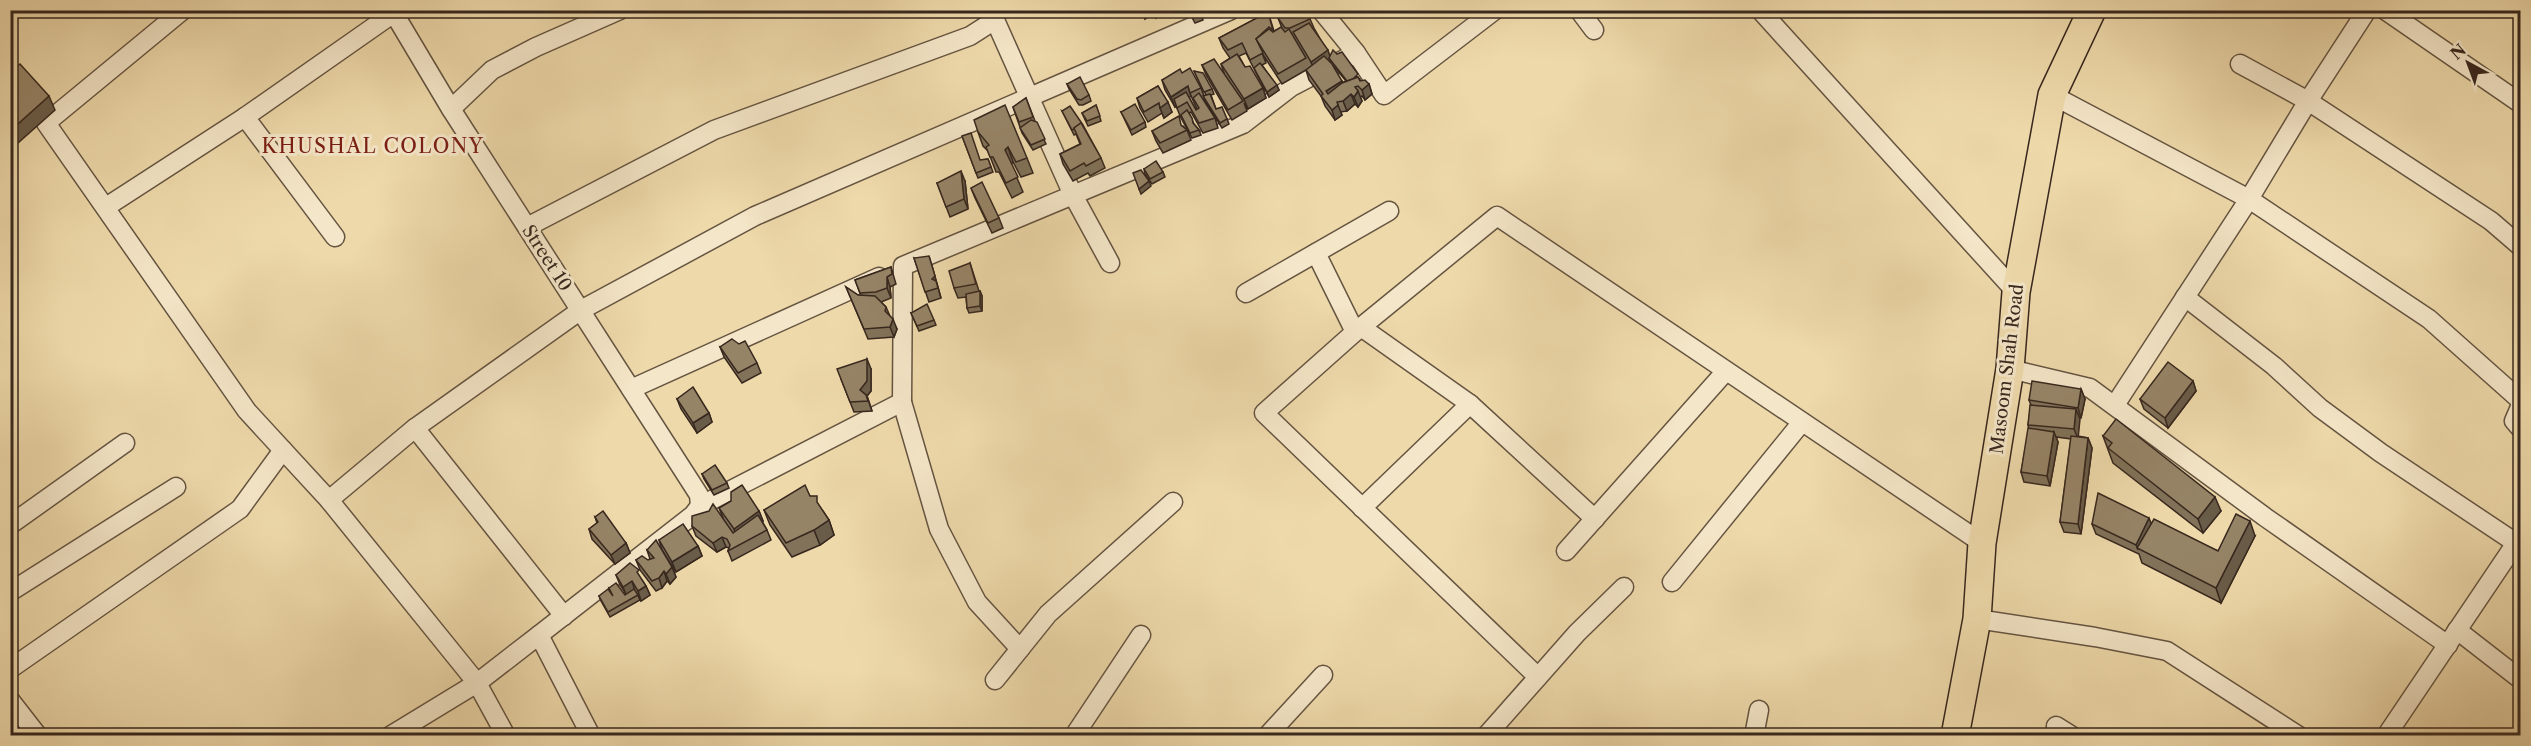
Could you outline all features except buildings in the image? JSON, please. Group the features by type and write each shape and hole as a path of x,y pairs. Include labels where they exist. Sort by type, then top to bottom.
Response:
{"main road":[{"name":"Masoom Shah Road","path":"1955,735 1977,619 1982,543 2010,369 2016,292 2052,95 2092,10"}],"street":[{"path":"183,10 46,123 248,411 329,500 477,683 506,735"},
{"path":"451,109 492,70 536,47 620,10"},
{"path":"329,500 415,428 581,310 755,216 1231,10"},
{"path":"1321,10 1356,53 1384,95 1495,10"},
{"path":"1579,10 1593,30"},
{"path":"2115,405 2367,10"},
{"path":"2385,10 2520,104"},
{"path":"106,207 245,117 394,11"},
{"name":"Street 10","path":"394,11 451,109 699,495 700,506"},
{"path":"1766,12 2016,292"},
{"path":"527,227 714,130 970,36 995,20 1032,98 1073,195 1110,263"},
{"path":"631,389 903,266 1243,124 1291,87 1356,53"},
{"path":"2240,64 2308,101 2491,221 2520,246"},
{"path":"2052,95 2248,199 2429,320 2520,400 2520,407 2514,421 2520,428"},
{"path":"245,117 335,237"},
{"path":"1246,293 1389,211"},
{"path":"1538,678 1264,413 1358,330 1497,216 1982,543"},
{"path":"1316,253 1358,330 1470,404 1594,519"},
{"path":"903,266 902,402 939,530 977,602 1020,649"},
{"path":"2185,297 2274,366 2320,408 2372,447 2518,540 2393,733"},
{"path":"2010,369 2090,388 2265,517 2520,679"},
{"path":"1566,551 1726,371"},
{"path":"390,735 477,683 693,515 700,506 902,402"},
{"path":"1362,508 1470,404"},
{"path":"1672,582 1802,422"},
{"path":"415,428 564,616"},
{"path":"10,525 125,443"},
{"path":"10,669 240,509 283,450"},
{"path":"10,592 176,487"},
{"path":"995,680 1048,614 1173,502"},
{"path":"1486,735 1577,633 1624,587"},
{"path":"1977,619 2167,651 2299,735"},
{"path":"539,635 591,735"},
{"path":"1074,735 1141,635"},
{"path":"1267,735 1323,675"},
{"path":"10,700 38,735"},
{"path":"1754,735 1759,710"},
{"path":"2056,726 2072,735"}],"district":[{"name":"KHUSHAL COLONY","path":"373,146"}]}
